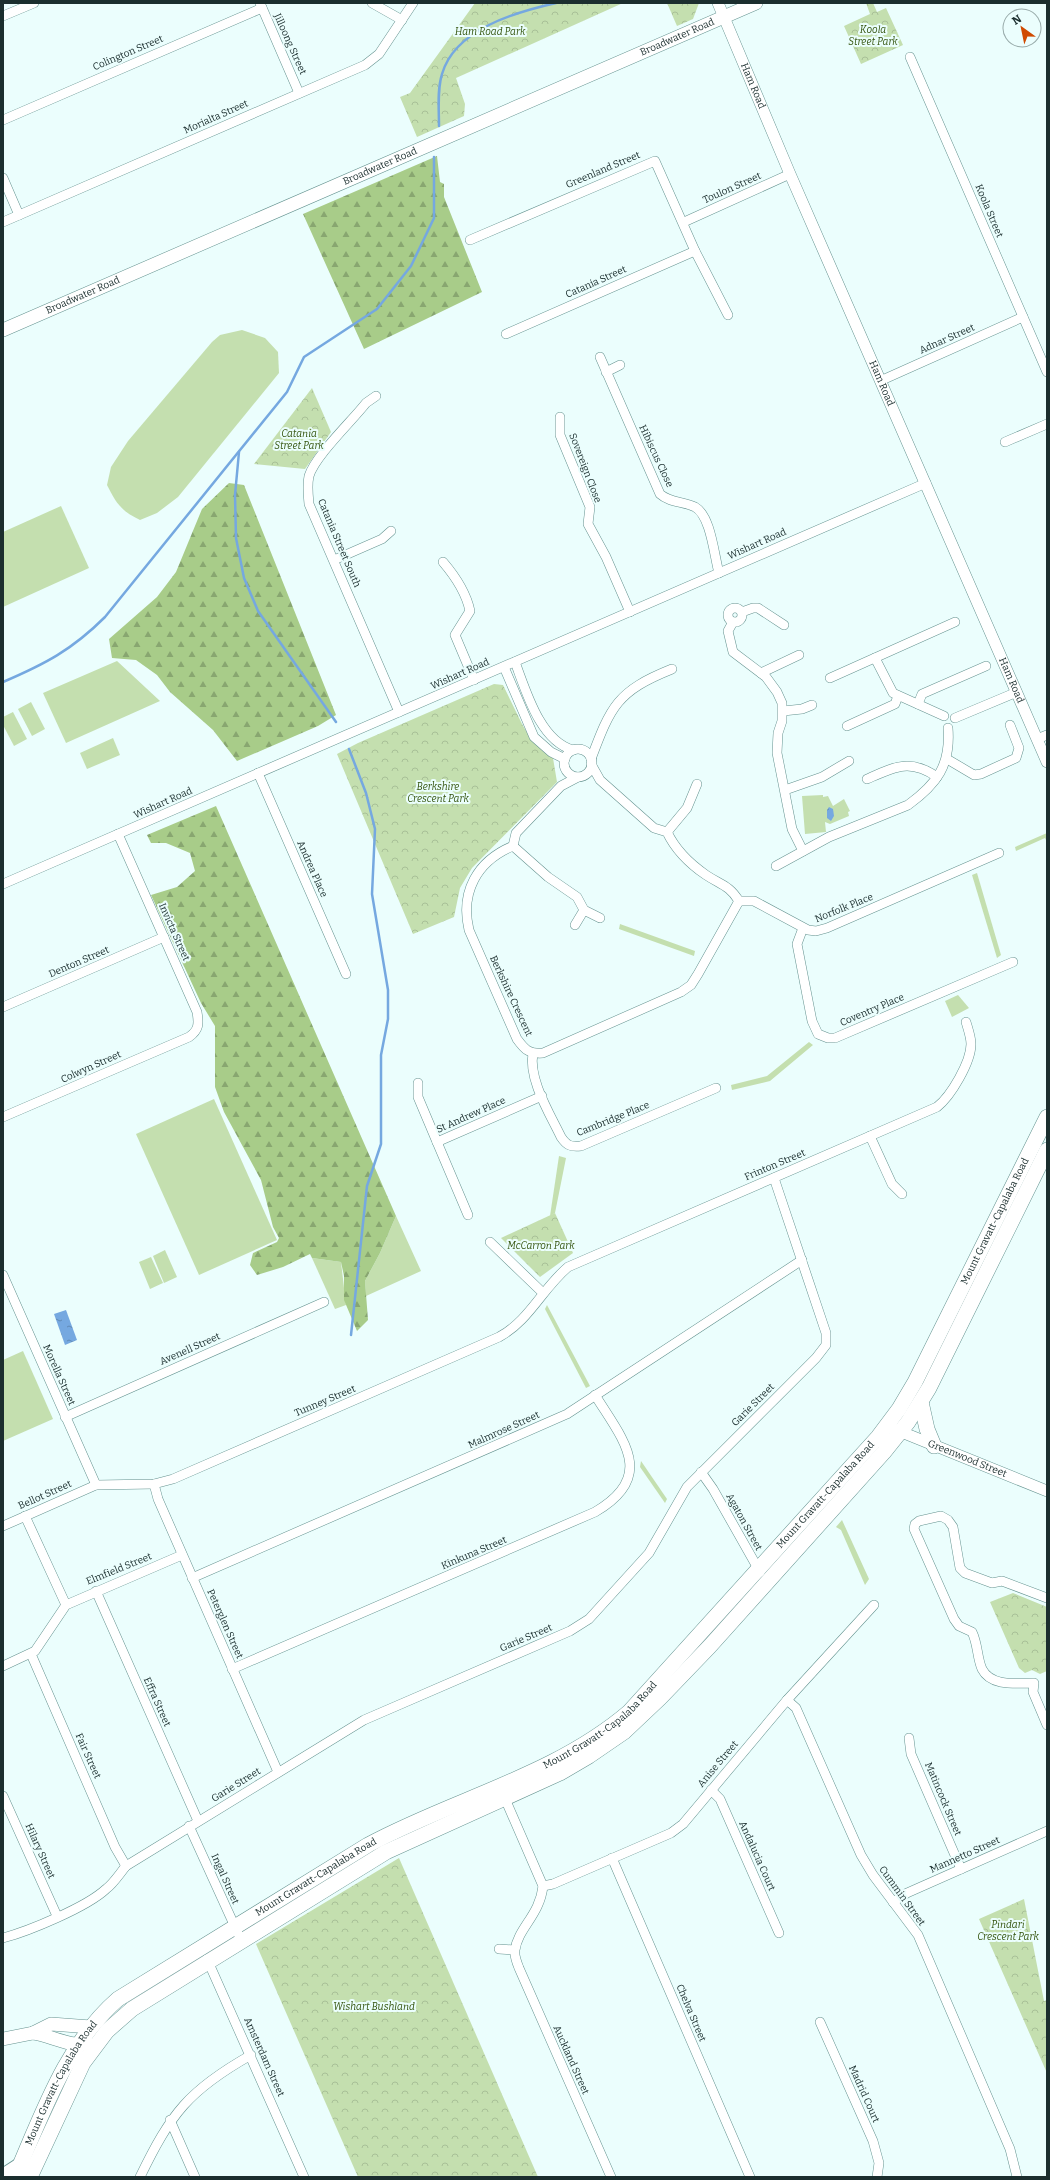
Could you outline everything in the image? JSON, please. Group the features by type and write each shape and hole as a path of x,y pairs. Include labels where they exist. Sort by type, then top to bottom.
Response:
{"highway":[{"name":"Mount Gravatt-Capalaba Road","path":"502,1792 601,1734 615,1724 665,1673 887,1426 915,1382 1047,1117"},
{"name":"Mount Gravatt-Capalaba Road","path":"18,2171 77,2045 91,2027 118,1999 204,1954 378,1840 574,1766 624,1732 680,1677 767,1583 901,1432 921,1402 1047,1150"},
{"path":"921,1402 927,1429 934,1446"},
{"name":"Mount Gravatt-Capalaba Road","path":"30,2177 77,2076 100,2038 140,2002 204,1954"}],"main road":[{"name":"Broadwater Road","path":"3,330 756,3"},
{"path":"3,2039 33,2033 50,2024 57,2023 91,2027"},
{"path":"33,2033 50,2036 77,2045 100,2038"},
{"path":"3,2176 18,2171"}],"street":[{"path":"3,16 34,3"},
{"path":"372,3 402,20"},
{"name":"Morialta Street","path":"3,222 365,65 379,54 413,3"},
{"name":"Ham Road","path":"718,3 790,174 1017,692 1042,737 1047,762"},
{"name":"Jilloong Street","path":"261,5 299,93"},
{"name":"Colington Street","path":"3,120 261,5"},
{"name":"Koola Street","path":"910,57 1047,372"},
{"name":"Greenland Street","path":"470,240 655,161 684,222 695,251 728,315"},
{"name":"Toulon Street","path":"684,222 790,174"},
{"path":"3,178 20,215"},
{"name":"Catania Street","path":"506,334 695,251"},
{"name":"Adnar Street","path":"880,381 1023,317"},
{"name":"Hibiscus Close","path":"600,357 660,494 668,500 694,507 706,518 719,573"},
{"path":"606,372 620,365"},
{"name":"Catania Street South","path":"376,396 366,403 316,462 309,476 309,504 399,712"},
{"name":"Sovereign Close","path":"560,417 560,435 590,506 588,524 606,557 630,612"},
{"path":"1005,442 1047,424"},
{"name":"Wishart Road","path":"3,884 926,483"},
{"path":"334,560 382,539 391,531"},
{"path":"443,562 455,576 468,601 470,611 455,635 474,680"},
{"path":"784,625 758,608 753,608 742,612 737,608 730,610 728,616 733,622 728,631 733,652 761,673 778,692 783,711 776,744 792,829 803,851"},
{"path":"830,678 955,622"},
{"path":"761,673 799,655"},
{"path":"875,658 890,690 898,696 944,716"},
{"path":"514,662 535,714 555,741 577,750 591,761 600,780 654,828 667,832 673,846 706,875 732,890 739,901 698,974 690,985 681,992 543,1053 533,1053"},
{"path":"918,704 922,694 986,666"},
{"path":"504,667 534,737 551,752 565,759"},
{"path":"600,918 584,910 577,897 548,877 513,846 516,833 561,786 581,776 589,770 598,741 610,713 621,698 644,681 672,669"},
{"path":"955,718 1017,692"},
{"path":"847,726 895,704 898,696"},
{"path":"783,711 802,709 812,705"},
{"path":"947,759 974,775 981,774 1016,758 1020,748 1010,726"},
{"path":"776,866 829,837 908,805 919,797 937,777 947,759 950,744 948,728"},
{"path":"565,759 577,750 598,741"},
{"path":"561,786 566,769 565,759"},
{"path":"785,790 822,776 849,761"},
{"path":"867,779 893,767 908,765 925,769 937,777"},
{"path":"566,769 571,775 600,780"},
{"name":"Andrea Place","path":"258,773 346,974"},
{"path":"667,832 687,808 697,784"},
{"name":"Invicta Street","path":"118,834 197,1012 199,1024 197,1030 189,1037"},
{"name":"Berkshire Crescent","path":"513,846 498,852 476,876 466,902 466,914 469,930 517,1039 526,1051 533,1053"},
{"name":"Norfolk Place","path":"739,901 754,901 803,928 816,931 827,928 999,853"},
{"path":"575,925 584,910"},
{"name":"Coventry Place","path":"803,928 797,944 812,1021 818,1034 828,1038 835,1038 1013,962"},
{"name":"Denton Street","path":"3,1007 164,937"},
{"name":"Frinton Street","path":"543,1293 552,1280 574,1264 927,1112 945,1101 953,1090 969,1054 971,1043 966,1022"},
{"name":"Colwyn Street","path":"3,1117 189,1037"},
{"name":"Cambridge Place","path":"533,1053 531,1063 533,1075 561,1137 566,1144 572,1147 581,1146 716,1088"},
{"path":"418,1083 418,1097 437,1142"},
{"name":"St Andrew Place","path":"468,1215 437,1142 542,1096"},
{"path":"870,1136 892,1184 902,1194"},
{"name":"Garie Street","path":"3,1938 20,1933 96,1898 108,1888 126,1866 364,1720 570,1631 589,1619 649,1553 680,1498 701,1472 816,1358 826,1345 826,1333 774,1178"},
{"path":"490,1242 543,1293"},
{"name":"Malmrose Street","path":"192,1578 567,1414 802,1260"},
{"name":"Morella Street","path":"3,1275 5,1287 96,1485"},
{"name":"Tunney Street","path":"96,1485 154,1484 173,1479 499,1337 522,1321 543,1293"},
{"name":"Avenell Street","path":"65,1416 324,1302"},
{"name":"Kinkuna Street","path":"232,1669 595,1512 610,1504 626,1483 630,1472 631,1460 627,1447 595,1395"},
{"name":"Greenwood Street","path":"887,1426 1047,1491"},
{"name":"Agaton Street","path":"701,1472 713,1489 767,1583"},
{"name":"Peterglen Street","path":"154,1484 158,1499 182,1555 278,1772"},
{"name":"Bellot Street","path":"3,1526 96,1485"},
{"path":"25,1516 66,1605"},
{"path":"1047,1598 1002,1582 992,1583 965,1574 960,1568 953,1527 948,1520 941,1516 919,1521 915,1524 914,1529 954,1619 959,1626 972,1632 982,1669 989,1678 1002,1683 1034,1684 1033,1692 1047,1725"},
{"name":"Elmfield Street","path":"3,1666 30,1654 66,1605 182,1555"},
{"name":"Effra Street","path":"96,1591 198,1821"},
{"name":"Anise Street","path":"543,1886 553,1884 671,1833 682,1824 787,1700 874,1604"},
{"name":"Fair Street","path":"30,1654 116,1847 126,1866"},
{"name":"Cummin Street","path":"787,1700 796,1708 861,1855 873,1875 913,1927 923,1946 1010,2149 1016,2177"},
{"name":"Matincock Street","path":"909,1738 911,1754 961,1869"},
{"name":"Andalucia Court","path":"711,1790 720,1799 779,1933"},
{"path":"499,1949 514,1950 537,1910 542,1897 543,1886 502,1792"},
{"name":"Hilary Street","path":"3,1796 57,1916"},
{"name":"Ingal Street","path":"190,1826 238,1933"},
{"name":"Mannetto Street","path":"893,1902 907,1893 1047,1831"},
{"name":"Chelva Street","path":"612,1858 750,2177"},
{"name":"Auckland Street","path":"514,1950 519,1968 611,2177"},
{"name":"Amsterdam Street","path":"204,1954 251,2055 304,2177"},
{"name":"Madrid Court","path":"820,2022 873,2141 879,2163 877,2177"},
{"path":"140,2177 170,2120 194,2092 208,2081 251,2055"},
{"path":"170,2120 195,2177"}],"green space":[{"name":"Ham Road Park","path":"475,3 623,3 456,78 465,104 464,116 417,137 400,97 410,93"},
{"path":"667,3 699,3 693,19 677,26"},
{"name":"Koola Street Park","path":"866,3 873,3 877,12 886,8 903,45 861,64 844,26 870,14"},
{"path":"437,156 440,182 444,184 444,197 482,292 364,349 303,214"},
{"path":"242,330 265,338 278,352 279,373 178,497 157,513 140,520 133,517 120,506 113,497 107,485 111,467 128,441 212,342 220,335"},
{"name":"Catania Street Park","path":"312,388 331,432 305,469 254,464"},
{"path":"229,483 244,485 336,715 318,726 237,761 213,730 170,692 157,675 136,660 112,658 109,639 157,597 176,572 202,509"},
{"path":"61,506 89,568 3,607 3,532"},
{"path":"117,661 160,701 66,743 43,693"},
{"name":"Berkshire Crescent Park","path":"494,684 503,685 532,741 553,758 557,782 472,868 460,888 454,917 413,934 337,754 358,743"},
{"path":"31,702 45,729 32,736 18,709"},
{"path":"13,712 27,739 14,746 3,725 3,717"},
{"path":"113,738 120,755 87,769 80,753"},
{"path":"823,795 823,797 828,796 833,806 844,799 850,811 848,812 849,816 830,824 825,822 826,832 805,834 802,796"},
{"path":"216,806 396,1216 380,1253 365,1281 368,1320 357,1331 344,1300 344,1276 341,1262 312,1258 310,1254 283,1267 257,1275 250,1265 253,1253 277,1242 279,1238 273,1227 261,1180 224,1112 215,1087 215,1026 201,1003 151,895 177,887 195,871 190,853 166,843 151,843 147,835"},
{"path":"1047,833 1047,842 1045,838 1016,851 1015,847"},
{"path":"977,873 1001,955 997,958 972,875"},
{"path":"620,924 695,951 694,956 619,929"},
{"path":"958,995 969,1008 952,1017 945,1001"},
{"path":"809,1042 813,1045 770,1081 732,1090 731,1085 767,1076"},
{"path":"214,1099 277,1240 199,1275 136,1134"},
{"path":"559,1156 566,1158 555,1213 550,1216"},
{"name":"McCarron Park","path":"555,1213 573,1253 540,1277 501,1238"},
{"path":"396,1216 421,1271 366,1296 365,1281 380,1253"},
{"path":"165,1250 177,1277 164,1283 153,1256"},
{"path":"151,1257 163,1283 150,1289 139,1262"},
{"path":"312,1258 341,1262 346,1305 335,1309"},
{"path":"547,1305 590,1386 586,1388 545,1309"},
{"path":"23,1351 53,1419 3,1441 3,1360"},
{"path":"641,1461 667,1499 665,1503 640,1467"},
{"path":"842,1520 869,1579 865,1585 841,1530 836,1527"},
{"path":"1013,1593 1047,1607 1047,1671 1040,1674 1032,1670 1025,1673 1019,1668 990,1602"},
{"name":"Wishart Bushland","path":"399,1858 538,2177 358,2177 256,1944"},
{"name":"Pindari Crescent Park","path":"1024,1899 1044,2001 1047,2000 1047,2073 979,1919"}],"water":[{"path":"829,807 833,809 834,816 831,821 827,818 827,810"},
{"path":"66,1310 77,1340 65,1345 54,1314"}],"waterway":[{"path":"439,126 440,80 449,58 460,45 473,34 489,25 523,12 556,3"},
{"path":"3,682 32,669 57,655 93,629 105,617 287,392 304,357 377,309 411,266 434,218 434,157"},
{"path":"239,452 235,495 236,538 244,578 258,611 336,722"},
{"path":"349,749 366,793 375,829 372,894 388,990 388,1019 381,1055 381,1144 367,1186 351,1335"}]}
